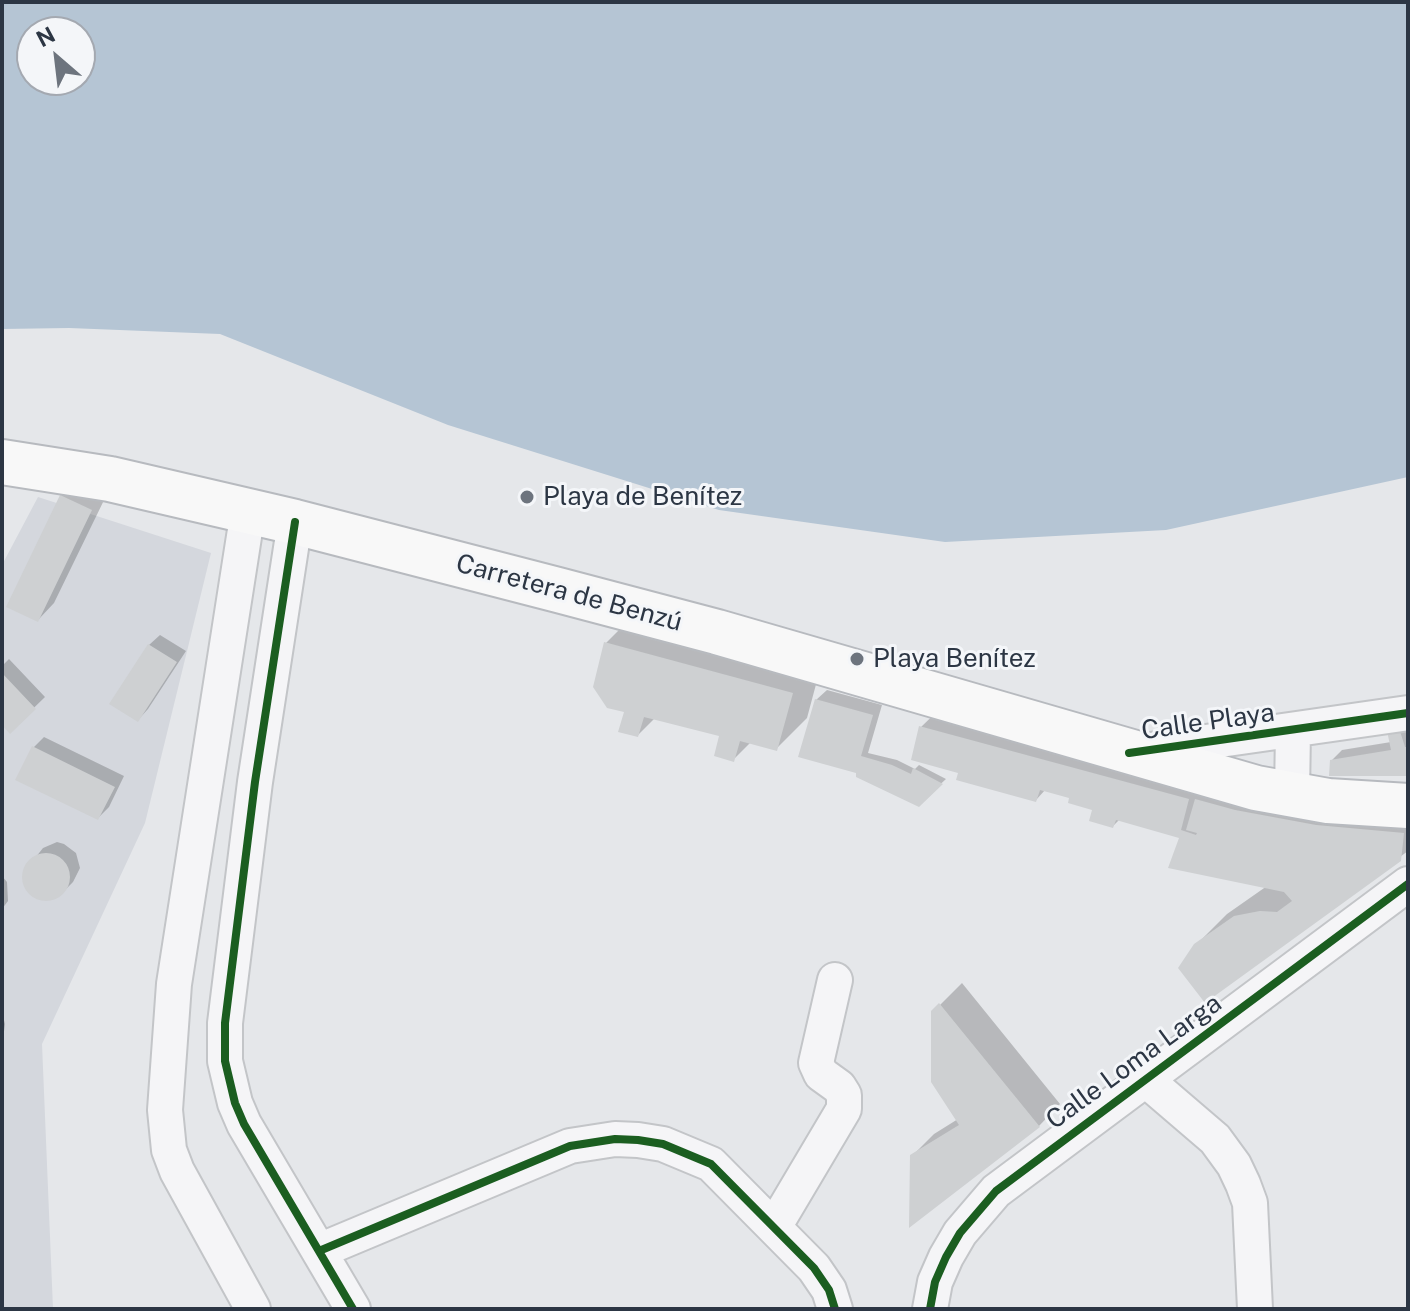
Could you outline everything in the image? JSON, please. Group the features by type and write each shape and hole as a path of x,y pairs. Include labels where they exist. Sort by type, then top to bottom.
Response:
{"highway":[{"name":"Carretera de Benzú","path":"2,462 110,479 295,522 717,632 1129,753 1292,795 1357,804 1408,806"}],"street":[{"path":"248,511 174,984 165,1110 169,1150 177,1171 253,1309"},
{"path":"295,522 255,782 224,1042 228,1080 244,1124 353,1309"},
{"path":"1293,730 1408,713"},
{"name":"Calle Playa","path":"1129,753 1293,730 1292,795"},
{"name":"Calle Loma Larga","path":"930,1309 935,1282 946,1257 976,1211 1017,1172 1408,884"},
{"path":"774,1227 844,1109 844,1095 839,1087 821,1074 816,1063 835,980"},
{"path":"1145,1079 1215,1139 1234,1165 1250,1203 1255,1309"},
{"path":"319,1251 570,1146 615,1139 663,1144 711,1164 823,1278 835,1309"}],"shaded area":[{"path":"38,497 211,553 145,823 42,1044 53,1309 2,1309 2,565"}],"water":[{"path":"2,2 1408,2 1408,477 1166,530 945,542 719,510 448,425 220,334 69,328 2,329"}],"building":[{"path":"60,495 92,510 38,622 6,607"},
{"path":"604,642 793,693 777,751 740,741 734,762 714,756 719,736 644,717 638,737 618,732 624,712 607,708 593,687"},
{"path":"148,644 177,662 138,722 109,704"},
{"path":"2,673 36,709 10,734 2,725"},
{"path":"815,699 873,715 861,756 911,774 913,768 943,784 919,807 856,777 856,773 798,757"},
{"path":"1398,725 1405,747 1408,747 1408,776 1329,776 1330,760 1391,750 1386,726"},
{"path":"919,726 1189,799 1181,830 1196,835 1186,830 1195,799 1316,825 1404,833 1401,861 1205,1003 1178,968 1194,944 1234,916 1260,911 1277,912 1292,901 1284,892 1168,868 1179,838 1116,820 1113,828 1089,821 1092,810 1068,803 1069,798 1040,790 1036,802 956,780 958,773 911,760"},
{"path":"32,746 115,787 98,820 15,780"},
{"path":"46,853 55,854 63,860 69,868 69,886 63,894 55,900 46,901 37,900 29,894 23,886 22,877 23,868 29,860 37,854"},
{"path":"939,1003 1040,1127 909,1228 910,1155 959,1125 931,1082 931,1011"}],"cycle path":[{"path":"295,522 255,782 225,1023 225,1061 235,1103 244,1124 353,1309"},
{"path":"1129,753 1408,713"},
{"path":"930,1309 935,1282 946,1257 960,1233 996,1191 1408,884"},
{"path":"319,1251 570,1146 615,1139 638,1140 663,1144 711,1164 814,1268 829,1290 835,1309"}],"place":[{"name":"Playa de Benítez","path":"527,497"},
{"name":"Playa Benítez","path":"857,659"}]}
